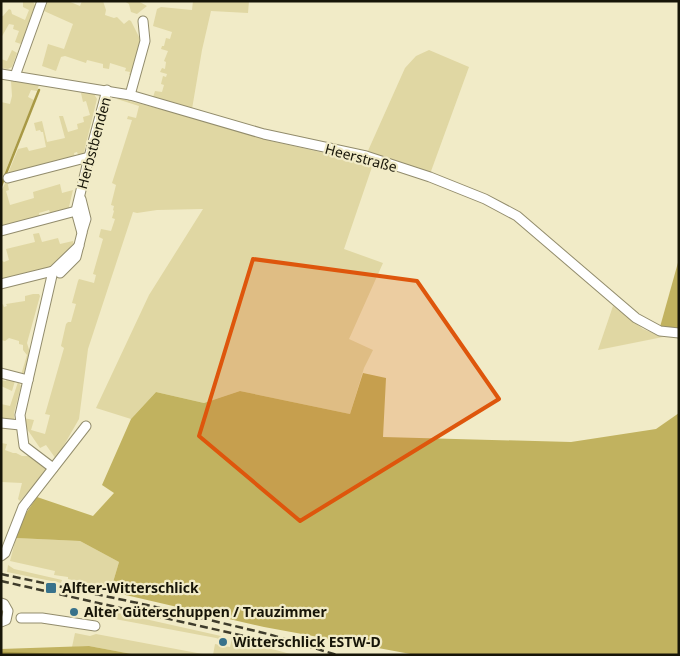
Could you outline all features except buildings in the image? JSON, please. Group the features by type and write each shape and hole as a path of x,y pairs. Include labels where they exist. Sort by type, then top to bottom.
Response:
{"street":[{"path":"15,76 42,1"},
{"path":"130,95 145,41 143,21"},
{"name":"Heerstraße","path":"1,74 130,95 249,130 366,156 430,177 485,199 517,216 636,318 660,331 679,333"},
{"name":"Herbstbenden","path":"82,233 76,211 107,90"},
{"path":"8,178 89,157"},
{"name":"Herbstbenden","path":"51,281 76,257 86,219 80,196"},
{"path":"1,231 76,211"},
{"path":"1,284 53,271 79,246"},
{"path":"53,271 20,415 24,446 53,468"},
{"path":"1,373 28,380"},
{"path":"1,423 20,424"},
{"path":"1,556 5,553 22,507 86,426"},
{"path":"1,603 4,604 8,611 4,621"},
{"path":"22,618 42,618 95,626"}],"highlighted area":[{"path":"253,259 417,281 499,399 300,521 199,436"}],"shaded area":[{"path":"23,1 33,1 35,6 21,44 15,42 19,31 13,29 14,25 9,24 1,38 1,16 9,9 12,14 25,20 29,10 23,7"},
{"path":"48,1 68,1 80,6 82,1 103,1 106,10 105,15 117,17 124,24 129,20 131,21 141,41 131,75 129,75 130,72 125,71 126,68 110,63 109,69 103,68 103,64 87,60 86,63 65,56 61,57 56,71 42,66 48,44 64,49 73,24 44,11"},
{"path":"124,1 138,1 147,6 137,14 131,12 129,4"},
{"path":"193,1 249,1 248,13 211,11 192,109 153,97 155,91 162,92 164,85 161,84 163,76 166,77 167,74 160,72 162,68 165,69 166,62 164,61 168,51 161,49 166,38 170,39 172,32 153,26 157,9 161,7 192,10"},
{"path":"12,50 17,53 12,67 8,69 1,68 1,59 7,61"},
{"path":"429,50 469,67 430,174 367,153 405,68 416,56"},
{"path":"11,81 39,85 37,91 31,90 28,97 34,100 1,182 1,102 10,104 12,96"},
{"path":"81,93 94,94 97,99 83,156 79,157 77,152 74,153 75,158 7,176 18,149 27,147 29,151 46,147 43,132 40,130 36,131 34,123 42,121 47,142 65,138 59,116 63,116 68,132 78,129 77,124 84,122 83,117 90,115 86,101 83,102"},
{"path":"118,98 271,141 373,164 344,249 383,263 349,339 373,350 364,368 350,414 240,391 204,403 156,392 131,419 96,408 149,295 203,209 133,212 88,349 79,419 56,459 46,445 40,448 27,429 23,418 34,420 31,430 45,434 50,415 45,414 64,348 61,346 66,324 71,322 76,304 72,303 78,281 79,279 94,283 96,275 93,274 103,239 99,237 101,229 111,231 115,219 112,218 114,206 111,205 116,185 112,183 132,120 127,119 128,116 136,118 139,106"},
{"path":"7,180 9,190 6,191 10,205 34,198 33,192 60,184 62,193 73,190 68,211 51,215 49,210 39,213 40,218 1,228 1,191"},
{"path":"39,233 42,242 58,238 60,244 73,241 74,245 45,271 1,282 1,260 4,262 9,260 6,249 35,242 33,234"},
{"path":"679,259 679,329 660,327"},
{"path":"39,294 40,296 27,343 30,353 24,373 21,375 27,355 19,341 9,338 5,341 1,340 1,305 3,304 4,307 7,306 6,304 25,301 25,296"},
{"path":"613,306 643,329 663,337 598,350"},
{"path":"363,373 386,378 383,437 571,442 656,429 679,413 679,655 416,655 264,627 117,593 118,590 111,589 119,562 80,541 16,538 24,516 37,497 93,516 114,493 102,485 131,419 156,392 204,403 240,391 350,414"},
{"path":"7,379 15,381 12,391 1,386 1,380 6,381"},
{"path":"18,382 21,386 14,413 14,422 1,420 1,404 10,406"},
{"path":"1,443 7,444 5,450 22,456 31,456 48,468 20,501 18,499 22,483 1,482"},
{"path":"16,538 80,541 119,562 111,589 54,575 55,571 10,561"},
{"path":"8,565 14,569 62,580 61,583 7,572"},
{"path":"93,608 221,636 219,639 99,616 100,611 95,610 94,614 91,614"},
{"path":"75,633 90,636 96,634 208,655 137,655 89,646 72,647"},
{"path":"232,638 294,655 213,655 215,644 230,647"},
{"path":"89,646 137,655 1,655 1,649"}],"waterway":[{"path":"1,186 39,90"},
{"path":"1,653 63,655"}],"railway":[{"path":"1,574 147,605 268,634 337,655"},
{"path":"1,581 262,640"}],"place":[{"name":"Alfter-Witterschlick","path":"51,588"},
{"name":"Alter Güterschuppen / Trauzimmer","path":"74,612"},
{"name":"Witterschlick ESTW-D","path":"223,642"}]}
